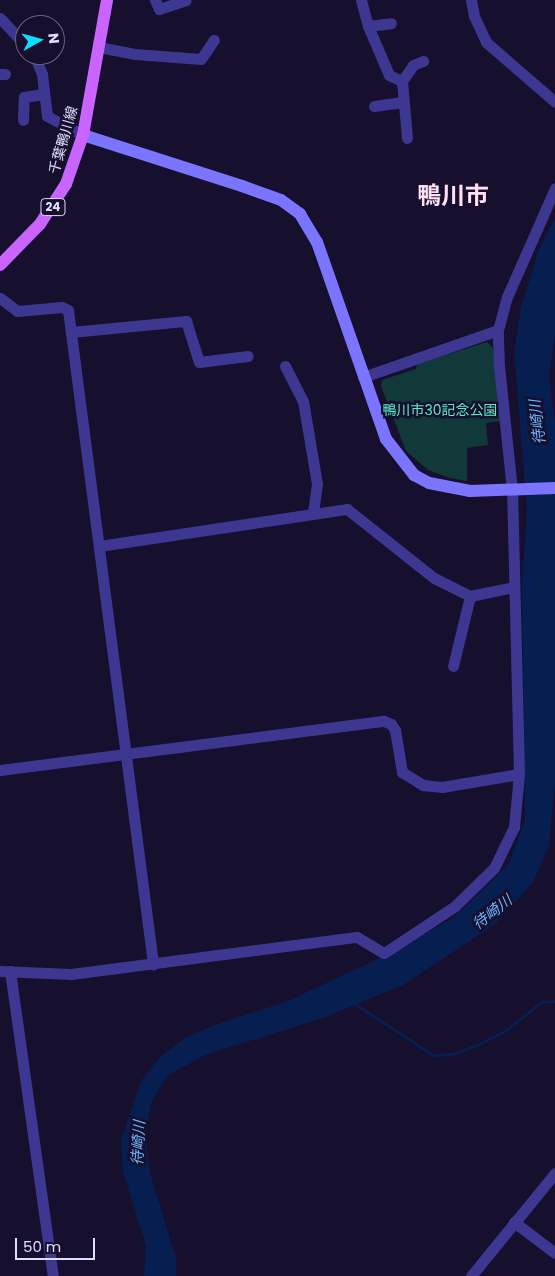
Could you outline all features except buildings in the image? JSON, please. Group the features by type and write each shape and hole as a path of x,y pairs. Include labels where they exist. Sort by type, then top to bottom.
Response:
{"main road":[{"name":"千葉鴨川線","path":"0,265 54,206 66,184 83,135 107,0"}],"street":[{"path":"155,0 158,9 186,0"},
{"path":"361,0 368,26 390,75 402,81"},
{"path":"471,0 476,23 486,42 555,102"},
{"path":"0,18 15,34"},
{"path":"368,26 390,23"},
{"path":"99,47 135,54 201,59 214,40"},
{"path":"407,138 402,81 412,65 423,61"},
{"path":"38,65 42,74 47,116 83,135 242,186 293,208 315,236 386,439 414,475 451,489 514,490 555,488"},
{"path":"23,120 24,97 43,94"},
{"path":"374,106 403,102"},
{"path":"53,1276 5,971 71,974 356,937 384,953 455,906 494,868 514,827 519,774 514,587 514,490 499,367 498,330 507,298 555,188"},
{"path":"0,298 17,311 62,307 68,310 153,964"},
{"path":"71,332 186,321 199,362 248,356"},
{"path":"363,377 498,330"},
{"path":"285,366 303,401 317,484 313,514"},
{"path":"99,546 340,509 353,512 434,578 470,596 514,587"},
{"path":"453,666 470,596"},
{"path":"0,770 384,721 391,724 395,730 402,772 423,785 442,787 519,774"},
{"path":"470,1276 555,1173"},
{"path":"514,1222 555,1253"}],"green space":[{"name":"鴨川市30記念公園","path":"487,342 493,348 501,421 486,423 488,445 467,448 467,481 450,478 428,470 406,451 381,386 382,380 416,369 417,364"}],"water":[{"name":"待崎川","path":"555,218 555,335 549,375 555,424 555,782 549,846 533,882 495,924 403,985 323,1018 205,1055 167,1076 151,1103 145,1134 150,1173 176,1258 176,1276 144,1276 146,1246 123,1172 121,1140 141,1081 159,1058 185,1038 212,1026 288,1001 371,962 453,918 508,865 525,821 522,581 527,510 514,352 521,307 539,249"}],"waterway":[{"path":"352,1002 433,1055 452,1054 479,1044 506,1030 541,1002 555,1001"}],"district":[{"name":"鴨川市","path":"453,196"}]}
